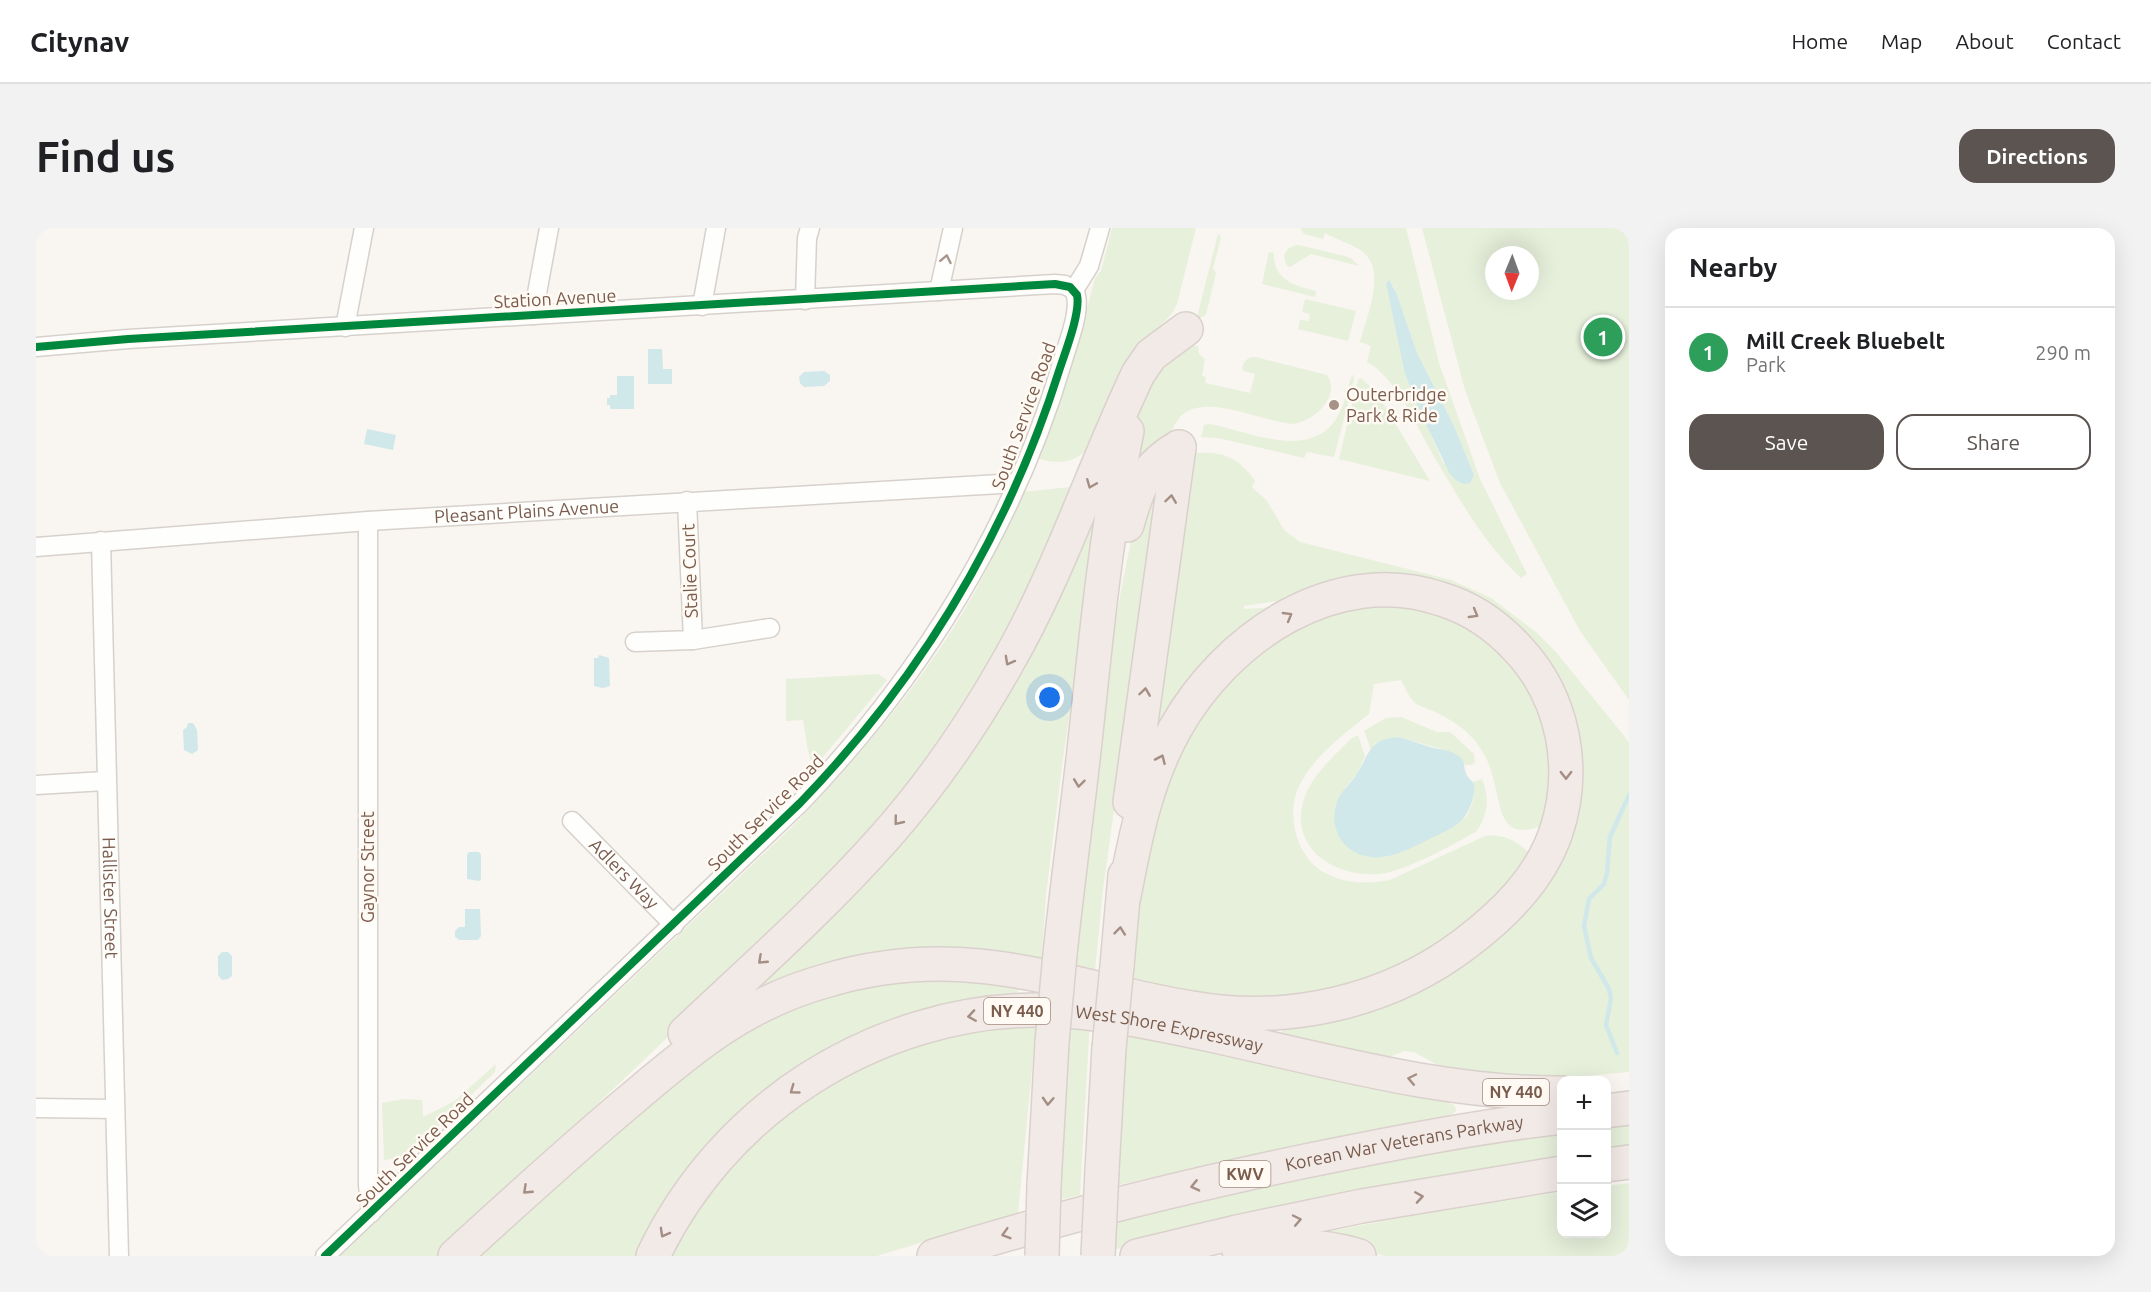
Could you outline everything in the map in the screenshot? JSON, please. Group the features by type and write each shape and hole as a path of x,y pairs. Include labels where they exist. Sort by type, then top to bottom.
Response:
{"highway":[{"path":"570,1150 610,1105 850,874 886,835 928,783 988,696 1021,638 1062,553 1138,374 1151,356 1177,336 1143,383 1128,427 1092,658 1087,725 1052,1042 1042,1256"},
{"path":"1087,725 1122,550 1135,497 1147,473 1179,447 1130,805 1124,896 1109,1048 1098,1256"},
{"path":"455,1256 570,1150 680,1057 718,1029 750,1011 788,993 823,981 856,973 927,964 982,966 1186,1008 1254,1014 1324,1006 1378,991 1413,976 1447,957 1494,920 1527,886 1550,849 1562,812 1566,770 1560,727 1545,686 1526,658 1499,630 1466,609 1434,596 1391,589 1361,590 1333,596 1303,608 1269,628 1229,660 1205,686 1184,715 1158,764 1141,813 1124,896"},
{"name":"West Shore Expressway","path":"653,1256 683,1203 714,1162 745,1130 793,1089 835,1063 898,1034 969,1016 1039,1010 1099,1015 1166,1026 1420,1080 1496,1091 1557,1093"},
{"path":"1611,1091 1629,1090"},
{"path":"1611,1110 1629,1108"},
{"name":"Korean War Veterans Parkway","path":"934,1256 1115,1205 1255,1172 1385,1145 1557,1118"},
{"path":"1611,1164 1629,1162"},
{"path":"1137,1256 1362,1206 1557,1174"},
{"path":"1208,1256 1267,1247 1298,1246 1333,1249 1359,1256"}],"street":[{"path":"345,327 364,228"},
{"path":"533,315 549,228"},
{"path":"702,306 716,228"},
{"path":"805,300 807,238 810,228"},
{"path":"939,291 952,228"},
{"path":"1074,290 1089,266 1100,228"},
{"name":"Station Avenue","path":"36,347 128,339 1055,284 1065,285 1074,290"},
{"name":"South Service Road","path":"325,1256 813,790 889,701 918,661 960,595 1017,483 1040,427 1066,350 1078,305 1074,290"},
{"name":"Pleasant Plains Avenue","path":"36,547 368,521 1017,483"},
{"name":"Stalie Court","path":"687,501 693,640"},
{"name":"Gaynor Street","path":"368,521 368,1185 371,1213"},
{"name":"Hallister Street","path":"101,541 105,781 119,1256"},
{"name":"Stalie Court","path":"635,642 693,640 770,628"},
{"path":"36,784 105,781"},
{"name":"Adlers Way","path":"572,821 674,925"},
{"path":"36,1108 115,1109"}],"green space":[{"path":"1112,228 1196,228 1177,304 1173,312 1143,345 1095,438 1084,452 1072,460 1057,462 1039,459 1078,344 1095,278 1101,271"},
{"path":"1300,228 1406,228 1439,363 1480,479 1527,574 1521,578 1495,550 1472,518 1396,390 1377,369 1367,362 1371,346 1360,342 1373,295 1374,271 1370,260 1359,249 1325,233 1323,239 1304,234","holes":["1387,281 1394,287 1417,353 1454,426 1474,475 1443,463 1405,374"]},
{"path":"1422,228 1629,228 1629,700 1580,631 1500,483 1465,390"},
{"path":"1218,234 1221,238 1213,268 1216,273 1206,315 1198,319 1198,313"},
{"path":"1298,245 1345,256 1359,266 1311,254 1290,267 1287,266 1284,258 1286,252"},
{"path":"1269,252 1274,253 1277,270 1281,276 1300,287 1316,291 1315,297 1262,284"},
{"path":"1305,299 1356,311 1348,341 1298,329 1300,320 1309,321 1310,314 1302,312"},
{"path":"1191,346 1198,346 1199,354 1205,359 1202,376 1206,377 1205,383 1250,393 1255,374 1244,371 1242,368 1246,360 1255,357 1327,375 1331,383 1331,391 1323,407 1317,413 1293,424 1219,407 1192,409 1181,416 1162,444 1148,455 1127,466 1138,414 1153,379 1163,364 1176,353"},
{"path":"1352,375 1354,380 1334,457 1307,452 1304,458 1218,438 1201,437 1204,425 1210,424 1277,440 1294,441 1310,438 1324,432 1336,419 1344,403"},
{"path":"1361,378 1377,393 1430,481 1339,459 1358,380"},
{"path":"1195,453 1222,455 1243,466 1255,481 1252,487 1267,501 1284,530 1300,542 1451,580 1491,598 1536,632 1556,652 1629,742 1629,1072 1585,1076 1510,1076 1441,1067 1414,1052 1405,1051 1386,1058 1282,1035 1282,1025 1336,1011 1515,909 1573,747 1477,607 1290,599 1244,606 1244,609 1263,608 1296,600 1154,740"},
{"path":"1161,468 1103,890 1094,981 1071,976 1093,756 1122,585 1139,502"},
{"path":"1079,486 1004,648 908,791 754,955 438,1256 340,1256 792,827 839,777 883,725 944,643 995,554 1024,492"},
{"path":"1103,492 1063,758 1046,895 1041,969 970,958 705,1024 857,879"},
{"path":"1367,601 1453,615 1520,666 1555,751 1544,825 1529,829 1510,826 1501,811 1490,766 1476,742 1453,722 1415,703 1401,680 1374,684 1369,714 1330,747 1305,775 1299,786 1293,810 1296,836 1301,848 1317,867 1327,874 1350,881 1374,882 1390,880 1485,836 1498,836 1514,841 1529,853 1524,872 1429,959 1278,1005 1127,988 1148,825 1200,707 1278,635"},
{"path":"878,674 887,680 813,769 803,720 786,721 786,679"},
{"path":"1401,717 1437,732 1450,732 1474,754 1475,762 1472,765 1465,765 1452,752 1399,737 1375,743 1371,750 1364,731 1386,718"},
{"path":"1358,735 1365,756 1357,774 1345,788 1366,857 1384,857 1406,849 1466,817 1473,800 1473,782 1482,779 1487,799 1483,820 1476,832 1416,863 1380,874 1347,871 1320,857 1309,846 1303,832 1301,817 1304,799 1312,782 1325,766 1352,738"},
{"path":"906,973 1018,986 1019,989 1010,997 846,1045 641,1256 466,1256 742,1024"},
{"path":"1037,1018 1018,1213 877,1256 662,1256 680,1223 783,1108 896,1045"},
{"path":"1067,1020 1090,1020 1080,1195 1056,1201"},
{"path":"1124,1028 1441,1098 1455,1106 1456,1111 1444,1117 1246,1156 1114,1186"},
{"path":"496,1064 495,1072 401,1162 398,1158 384,1160 382,1103 404,1099 422,1100 423,1117 455,1101"},
{"path":"1629,1120 1629,1155 1611,1157 1611,1122"},
{"path":"1557,1129 1557,1165 1192,1231 1112,1250 1113,1220 1176,1202"},
{"path":"1629,1183 1629,1256 1385,1256 1304,1236 1557,1193 1557,1238 1611,1238 1611,1185"}],"water":[{"path":"1389,280 1396,292 1417,353 1454,426 1474,475 1470,483 1464,484 1457,481 1450,474 1405,374 1386,283"},
{"path":"648,349 662,349 663,369 672,369 672,384 648,384"},
{"path":"824,371 830,375 830,381 824,386 804,387 800,383 799,377 804,372"},
{"path":"617,376 634,376 634,409 610,409 610,405 607,405 607,398 610,398 610,395 617,395"},
{"path":"367,429 396,435 393,450 364,444"},
{"path":"599,655 609,658 610,686 603,688 594,686 594,658 598,658"},
{"path":"188,723 193,723 197,730 198,750 192,754 184,750 183,730"},
{"path":"1399,737 1457,754 1474,784 1474,792 1466,815 1453,827 1397,854 1370,857 1351,850 1343,843 1335,824 1334,813 1341,794 1356,776 1373,747 1382,740"},
{"path":"469,852 479,852 481,855 481,879 479,881 467,879"},
{"path":"465,909 480,909 481,936 478,940 459,940 455,937 455,931 459,927 465,927"},
{"path":"222,952 228,952 232,956 232,976 222,980 218,975 218,956"}],"waterway":[{"path":"1617,1053 1606,1025 1611,999 1609,989 1591,958 1584,926 1589,899 1604,884 1610,837 1629,795"}],"cycle path":[{"path":"36,347 128,339 1055,284 1070,287 1077,295 1077,312 1068,345 1037,434 1012,492 985,549 954,604 883,707 800,803 325,1256"}],"place":[{"name":"Mill Creek Bluebelt","path":"1603,337"},
{"name":"Outerbridge Park & Ride","path":"1334,405"}]}
